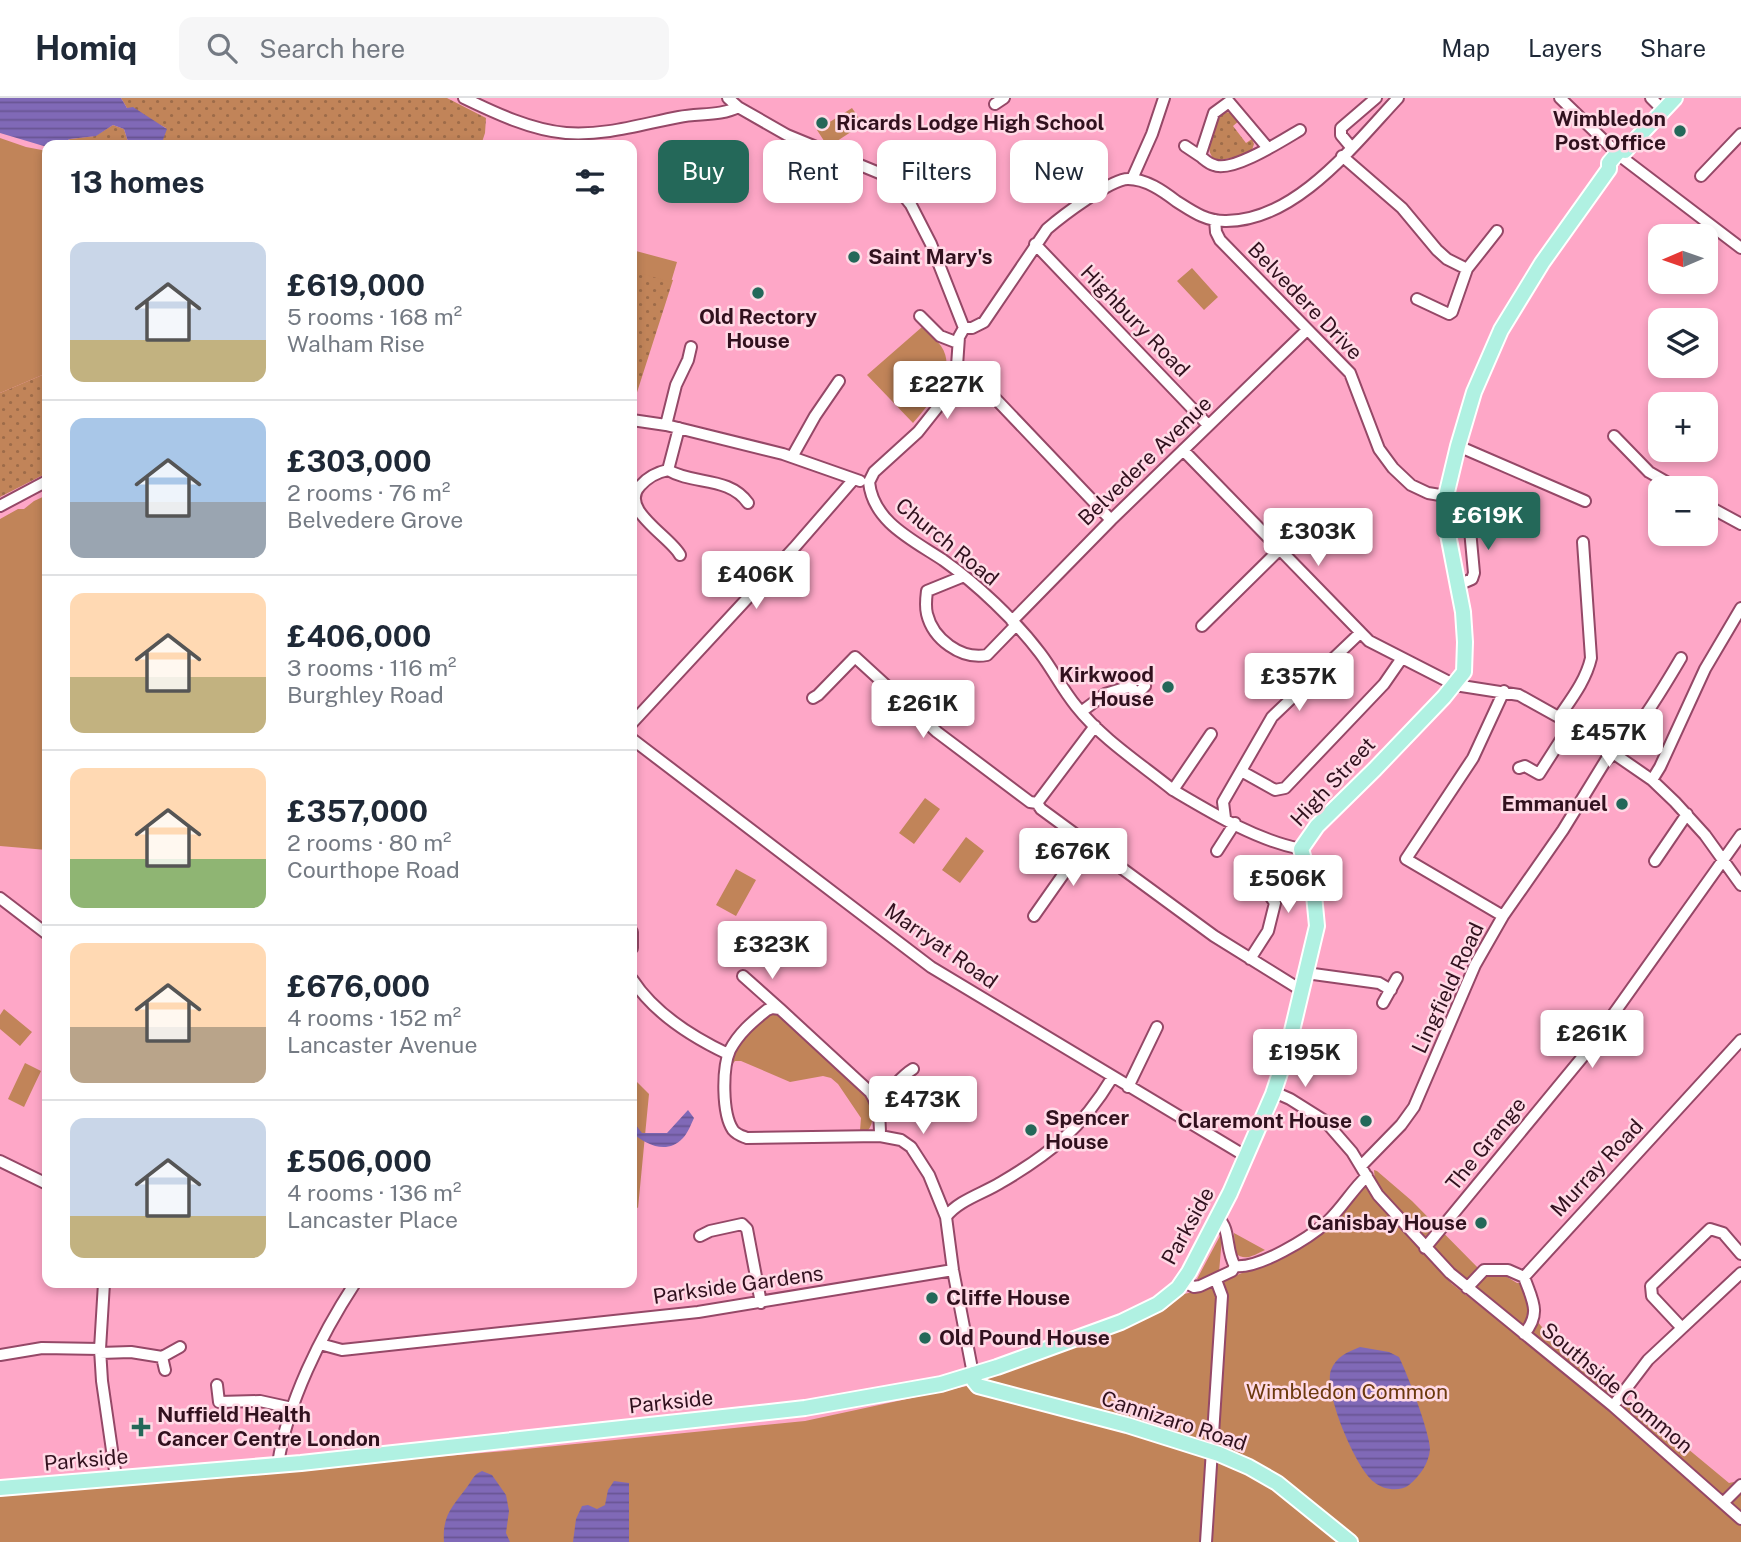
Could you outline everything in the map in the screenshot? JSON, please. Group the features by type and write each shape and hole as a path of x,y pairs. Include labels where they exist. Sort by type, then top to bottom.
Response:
{"main road":[{"path":"1455,685 1464,672 1465,642 1447,524 1446,496 1474,392 1501,330 1542,263 1609,169 1615,169 1622,154 1675,98"},
{"name":"High Street","path":"1247,1157 1287,1052 1317,926 1317,912 1301,849 1317,825 1376,769 1455,685"},
{"name":"Parkside","path":"0,1488 278,1464 804,1408 913,1390 973,1374 1143,1313 1170,1296 1182,1281 1218,1217 1247,1157"},
{"name":"Cannizaro Road","path":"973,1374 978,1386 1127,1425 1213,1451 1249,1467 1277,1483 1350,1542"}],"street":[{"path":"464,98 513,119 566,133 610,131 701,113 724,112 738,107"},
{"path":"637,421 679,428 792,457 869,482 874,472 918,432 941,403 957,366 958,344 964,328 931,244 911,205 889,177 787,135 738,107 728,98"},
{"path":"1132,179 1152,135 1164,98"},
{"path":"1351,147 1341,135 1341,128 1376,98"},
{"path":"964,328 972,328 984,322 1035,244 1061,217 1115,183 1132,179 1152,186 1200,216 1215,220 1242,220 1273,211 1300,195 1398,98"},
{"path":"1560,98 1651,180 1741,248"},
{"path":"1651,98 1664,111"},
{"path":"1200,156 1214,113 1228,100 1267,147"},
{"path":"1185,146 1214,166 1225,166 1256,155 1300,130"},
{"path":"1701,176 1741,134"},
{"path":"1342,156 1402,208 1437,250 1447,259 1467,269"},
{"name":"Belvedere Drive","path":"1215,220 1220,240 1350,373 1379,449 1393,468 1411,485 1428,493 1446,496"},
{"path":"1416,297 1449,314 1452,312 1467,269 1490,235"},
{"name":"Highbury Road","path":"1035,244 1208,425"},
{"path":"920,316 940,337 958,344"},
{"name":"Belvedere Avenue","path":"1014,623 1111,520 1307,330"},
{"path":"666,425 691,347"},
{"path":"671,364 682,370"},
{"path":"957,366 972,374 1111,520"},
{"path":"792,457 839,381"},
{"path":"637,489 642,483 668,470 679,428"},
{"path":"1614,436 1656,476"},
{"path":"1458,446 1585,500"},
{"path":"1183,450 1359,634 1455,685 1504,691 1528,699 1571,724 1652,780 1687,814 1724,859 1741,885"},
{"path":"668,470 678,476 714,482 748,496"},
{"path":"637,718 854,479"},
{"name":"Church Road","path":"869,482 873,502 883,516 964,576 1014,623 1039,651 1081,712 1095,726 1173,790 1277,843 1301,849"},
{"path":"0,506 42,484"},
{"path":"637,507 643,517 681,548"},
{"path":"1718,510 1739,519"},
{"path":"1458,586 1472,579 1474,573 1469,519 1462,514"},
{"path":"1559,717 1578,689 1591,658 1583,542"},
{"path":"1202,626 1279,550"},
{"path":"964,576 928,591 926,612 944,640 962,654 980,656 990,653 1014,623"},
{"path":"1652,780 1703,672 1741,608"},
{"path":"1217,851 1230,821 1223,802 1272,717 1359,634"},
{"path":"813,698 858,654 941,735 1030,802 1037,803 1041,809 1214,936 1301,990"},
{"path":"1241,771 1275,790 1285,788 1384,684 1402,658"},
{"name":"Lingfield Road","path":"1235,1266 1245,1267 1289,1247 1329,1220 1401,1125 1414,1107 1475,965 1503,916 1563,830 1606,760 1615,753 1659,694 1681,658"},
{"path":"1081,712 1105,694 1131,686"},
{"path":"1503,916 1406,859 1473,758 1504,691"},
{"path":"1520,768 1525,766 1539,774 1571,724"},
{"path":"1037,803 1095,726"},
{"path":"1173,790 1211,734"},
{"name":"Marryat Road","path":"637,742 920,959 1112,1078 1247,1157"},
{"path":"1655,861 1687,814"},
{"name":"The Grange","path":"1425,1248 1585,1054 1741,835"},
{"path":"1034,916 1086,842"},
{"path":"1250,959 1268,931 1275,903 1254,872"},
{"path":"0,898 42,930"},
{"path":"1306,973 1379,983 1391,990"},
{"path":"743,976 862,1083 876,1101 880,1136"},
{"path":"1383,1003 1397,978"},
{"path":"637,984 663,1013 707,1044 728,1054"},
{"path":"780,1009 766,1010 737,1038 728,1054 724,1089 732,1128 740,1136 747,1138 880,1136 901,1140 911,1147 919,1156 946,1217 973,1374"},
{"path":"1128,1087 1157,1027"},
{"name":"Murray Road","path":"1524,1277 1741,1040"},
{"path":"876,1101 887,1095 905,1073 913,1069"},
{"path":"946,1217 956,1207 1018,1173 1055,1147 1086,1117 1112,1078"},
{"path":"1274,1092 1322,1118 1347,1146 1364,1171"},
{"path":"0,1161 42,1182"},
{"name":"Southside Common","path":"1364,1171 1378,1195 1425,1248 1467,1288 1613,1406 1741,1519"},
{"path":"1182,1281 1194,1286 1233,1272 1235,1266 1229,1257 1223,1222 1218,1217"},
{"path":"700,1236 709,1231 742,1224 747,1229 761,1303"},
{"path":"1682,1328 1652,1296 1651,1286 1717,1224 1741,1254"},
{"name":"Parkside Gardens","path":"320,1344 342,1350 644,1318 761,1303 953,1270"},
{"path":"1467,1288 1485,1270 1508,1270 1524,1277 1535,1313 1534,1322 1524,1334"},
{"path":"1613,1406 1648,1360 1741,1273"},
{"path":"1206,1542 1222,1296 1216,1280"},
{"path":"104,1288 100,1351 116,1478"},
{"path":"278,1464 292,1408 335,1313 352,1288"},
{"path":"0,1355 42,1348 131,1352 162,1357 180,1347"},
{"path":"162,1357 165,1370"},
{"path":"217,1385 219,1402 260,1401 292,1408"},
{"path":"1723,1503 1741,1485"}],"green space":[{"path":"121,98 447,98 486,118 483,140 162,140 166,128 127,108"},
{"path":"852,108 863,124 839,140 823,140 817,130"},
{"path":"1225,112 1233,113 1240,120 1233,126 1246,143 1252,139 1254,144 1252,150 1244,155 1216,161 1210,151 1210,140 1218,116"},
{"path":"113,125 124,129 127,140 68,140 95,136"},
{"path":"0,138 42,150 42,375 0,393"},
{"path":"637,251 677,262 671,282 637,272"},
{"path":"1192,268 1218,297 1204,310 1177,281"},
{"path":"637,270 673,280 637,392"},
{"path":"922,327 941,346 946,356 946,366 940,387 913,423 867,375"},
{"path":"42,375 42,476 0,497 0,393"},
{"path":"42,497 42,850 0,846 0,519 18,509 24,509"},
{"path":"925,798 940,809 914,844 899,833"},
{"path":"966,837 984,851 960,883 942,870"},
{"path":"736,869 756,880 736,916 716,905"},
{"path":"4,1009 32,1032 20,1046 0,1029 0,1015"},
{"path":"772,1013 778,1013 859,1086 872,1109 871,1126 867,1132 860,1131 861,1118 831,1078 823,1076 790,1082 741,1061 735,1061 730,1067 735,1050 745,1036"},
{"path":"25,1063 41,1071 24,1107 8,1099"},
{"path":"637,1082 649,1094 637,1208"},
{"path":"1374,1170 1412,1201 1484,1274 1502,1274 1522,1283 1531,1313 1541,1326 1627,1399 1629,1406 1682,1444 1729,1483 1734,1482 1741,1491 1741,1514 1447,1263 1382,1193 1375,1181"},
{"name":"Wimbledon Common","path":"1365,1187 1452,1284 1603,1403 1741,1525 1741,1542 0,1542 0,1494 505,1451 805,1421 967,1386 971,1388 983,1382 984,1378 1166,1309 1180,1295 1201,1290 1295,1251"},
{"path":"1234,1233 1265,1250 1250,1257 1239,1256 1235,1253"},
{"path":"1220,1236 1219,1272 1197,1279"}],"shaded area":[{"path":"0,98 121,98 127,108 133,107 167,129 163,140 127,140 124,129 113,125 96,136 42,140 42,146 0,133"},
{"path":"688,1110 694,1118 689,1128 683,1138 670,1146 657,1146 644,1141 637,1136 637,1126 642,1133 667,1133"},
{"path":"1360,1347 1389,1352 1399,1357 1426,1430 1430,1449 1426,1464 1409,1485 1401,1489 1382,1487 1367,1474 1350,1446 1336,1411 1330,1380 1331,1370 1342,1356"},
{"path":"482,1471 492,1475 506,1495 509,1511 506,1533 510,1542 444,1542 449,1512 473,1478"},
{"path":"614,1481 629,1483 629,1542 573,1542 576,1519 582,1506 588,1505 597,1509 605,1505 608,1490"}],"place":[{"name":"Ricards Lodge High School","path":"822,123"},
{"name":"Wimbledon Post Office","path":"1680,131"},
{"name":"Saint Mary's","path":"854,257"},
{"name":"Old Rectory House","path":"758,293"},
{"name":"Kirkwood House","path":"1168,687"},
{"name":"Emmanuel","path":"1622,804"},
{"name":"Claremont House","path":"1366,1121"},
{"name":"Spencer House","path":"1031,1130"},
{"name":"Canisbay House","path":"1481,1223"},
{"name":"Cliffe House","path":"932,1298"},
{"name":"Old Pound House","path":"925,1338"},
{"name":"Nuffield Health Cancer Centre London","path":"141,1427"}]}
